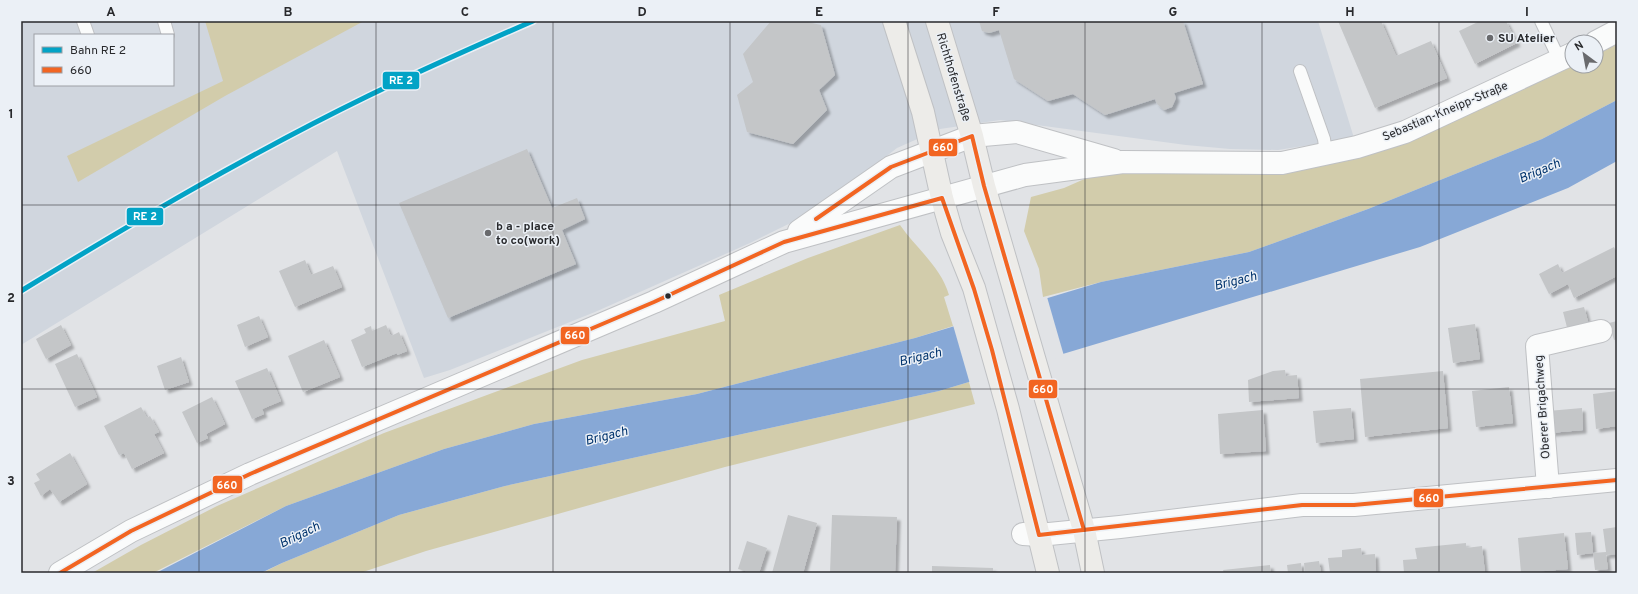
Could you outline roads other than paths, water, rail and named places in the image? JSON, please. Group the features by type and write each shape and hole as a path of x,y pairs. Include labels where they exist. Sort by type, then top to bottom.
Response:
{"street":[{"path":"894,21 932,150 942,198 952,233 974,288 1008,409 1031,534 1048,573"},
{"name":"Richthofenstraße","path":"937,21 972,136 984,186 1012,277 1084,530 1093,573"},
{"path":"1604,38 1617,31"},
{"name":"Sebastian-Kneipp-Straße","path":"60,573 131,531 250,474 654,302 784,242 1025,175 1123,162 1282,163 1357,147 1405,132 1564,58"},
{"name":"Sebastian-Kneipp-Straße","path":"784,242 891,167 932,150 972,136 1017,132 1123,162"},
{"name":"Oberer Brigachweg","path":"1548,487 1537,346 1601,330"},
{"path":"1031,534 1084,530 1302,504 1354,505 1617,480"}],"lane":[{"path":"83,21 88,34"},
{"path":"164,21 168,34"},
{"path":"1541,21 1564,54"},
{"path":"1300,71 1324,139 1326,154"}],"water":[{"name":"Brigach","path":"1617,100 1617,161 1568,188 1420,247 939,391 505,486 399,515 261,573 156,573 286,506 444,449 534,424 697,394 915,338 1101,282 1249,252 1368,209 1542,139"}],"place":[{"name":"SU Atelier","path":"1490,38"},
{"name":"b a - place to co(work)","path":"488,233"}]}
